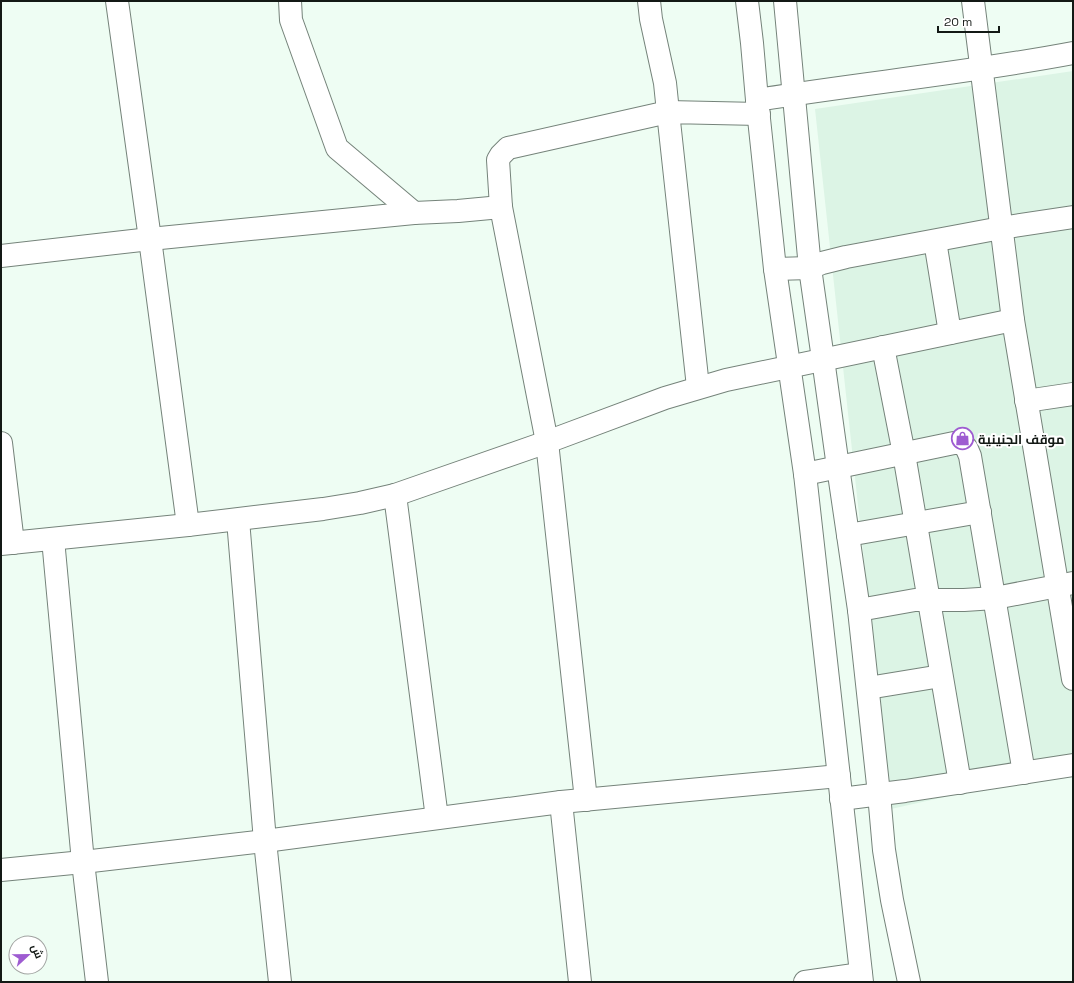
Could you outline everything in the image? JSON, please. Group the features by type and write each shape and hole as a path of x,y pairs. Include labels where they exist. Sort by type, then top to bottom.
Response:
{"main road":[{"path":"117,1 188,525"},
{"path":"290,1 291,20 337,148 414,213"},
{"path":"649,1 651,19 665,83 698,387"},
{"path":"747,1 775,269 805,474 862,978 805,982"},
{"path":"785,1 795,94 810,268 859,610 884,850 908,982"},
{"path":"973,1 1013,320 1026,401 1065,585 1072,670"},
{"path":"586,800 547,442 501,208 498,160 501,155 508,148 668,112 758,107 795,94 981,69 1073,54"},
{"path":"1,256 150,239 414,213 501,208"},
{"path":"775,269 810,268 822,263 846,257 1001,228 1073,217"},
{"path":"935,240 950,333"},
{"path":"1,443 7,543 238,520 352,505 395,495 698,387 790,366 1013,320"},
{"path":"883,347 904,454 960,783"},
{"path":"1026,401 1073,394"},
{"path":"805,474 954,443 962,443 967,449 970,456 980,512 1024,773"},
{"path":"395,495 437,818"},
{"path":"848,535 980,512"},
{"path":"238,520 264,841 280,982"},
{"path":"53,539 83,862 97,982"},
{"path":"859,610 914,600 964,600 995,598 1065,585"},
{"path":"868,688 941,676"},
{"path":"841,798 960,783 1073,766"},
{"path":"1,870 264,841 560,802 839,776"},
{"path":"560,802 580,982"}],"shaded area":[{"name":"موقف الجنينية","path":"1073,71 1073,768 891,809 815,109"}],"place":[{"name":"موقف الجنينية","path":"962,439"}]}
